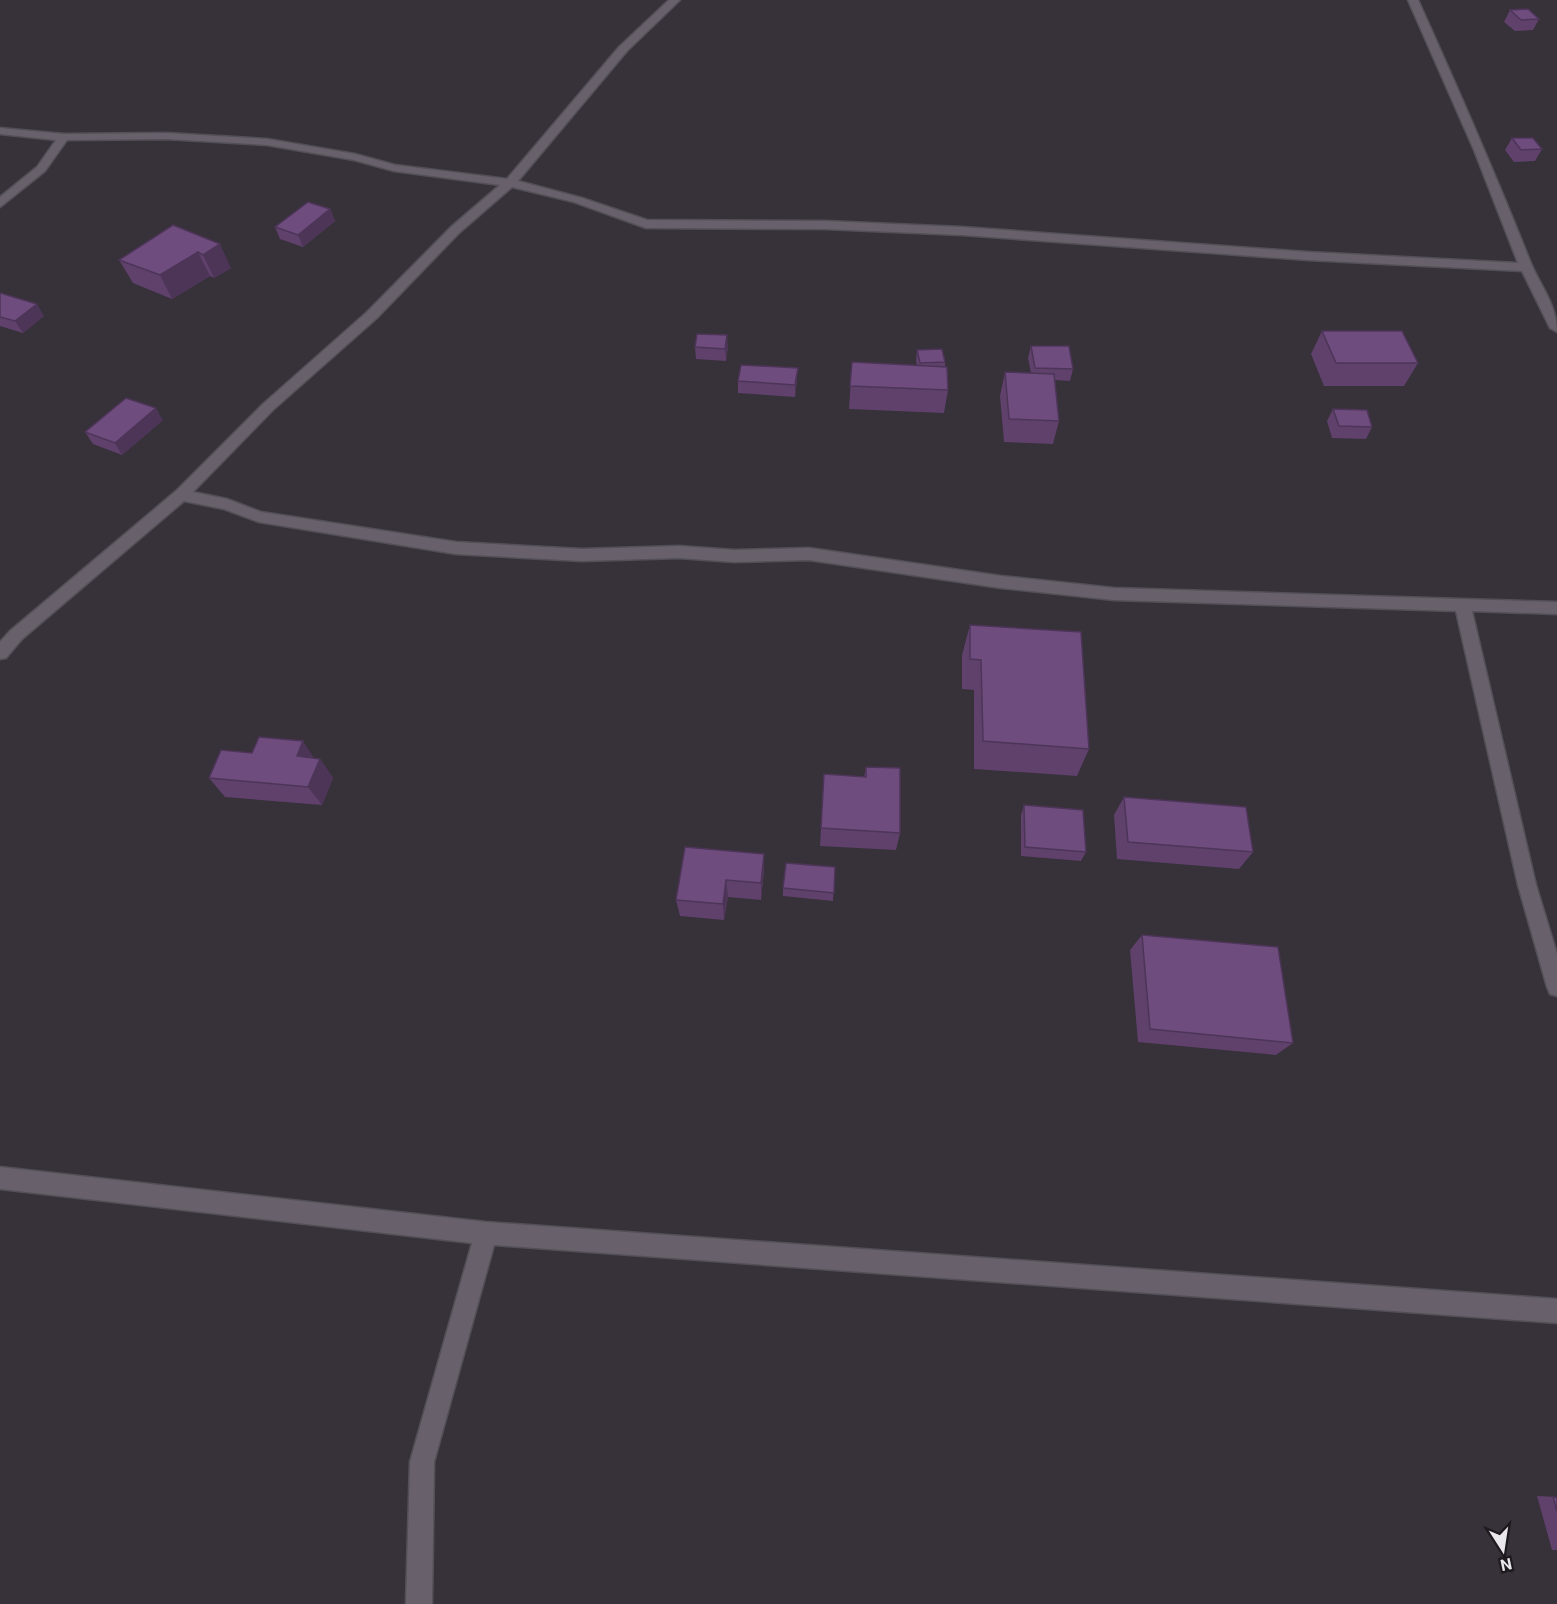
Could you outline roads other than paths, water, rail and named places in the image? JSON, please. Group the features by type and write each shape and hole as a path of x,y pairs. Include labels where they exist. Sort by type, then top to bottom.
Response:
{"street":[{"path":"0,653 8,635 181,495 268,407 372,315 455,230 510,183 623,49 675,0"},
{"path":"1413,0 1480,150 1526,267 1557,328"},
{"path":"0,131 64,137 166,136 267,142 355,157 394,168 510,183 578,200 646,224 825,225 951,230 1308,256 1526,267"},
{"path":"0,203 41,169 64,137"},
{"path":"181,495 227,504 260,517 456,548 582,555 679,552 734,556 809,554 1001,582 1114,594 1557,609"},
{"path":"1463,606 1525,874 1557,987"},
{"path":"0,1178 486,1233 1557,1311"},
{"path":"419,1604 422,1462 486,1233"}]}
